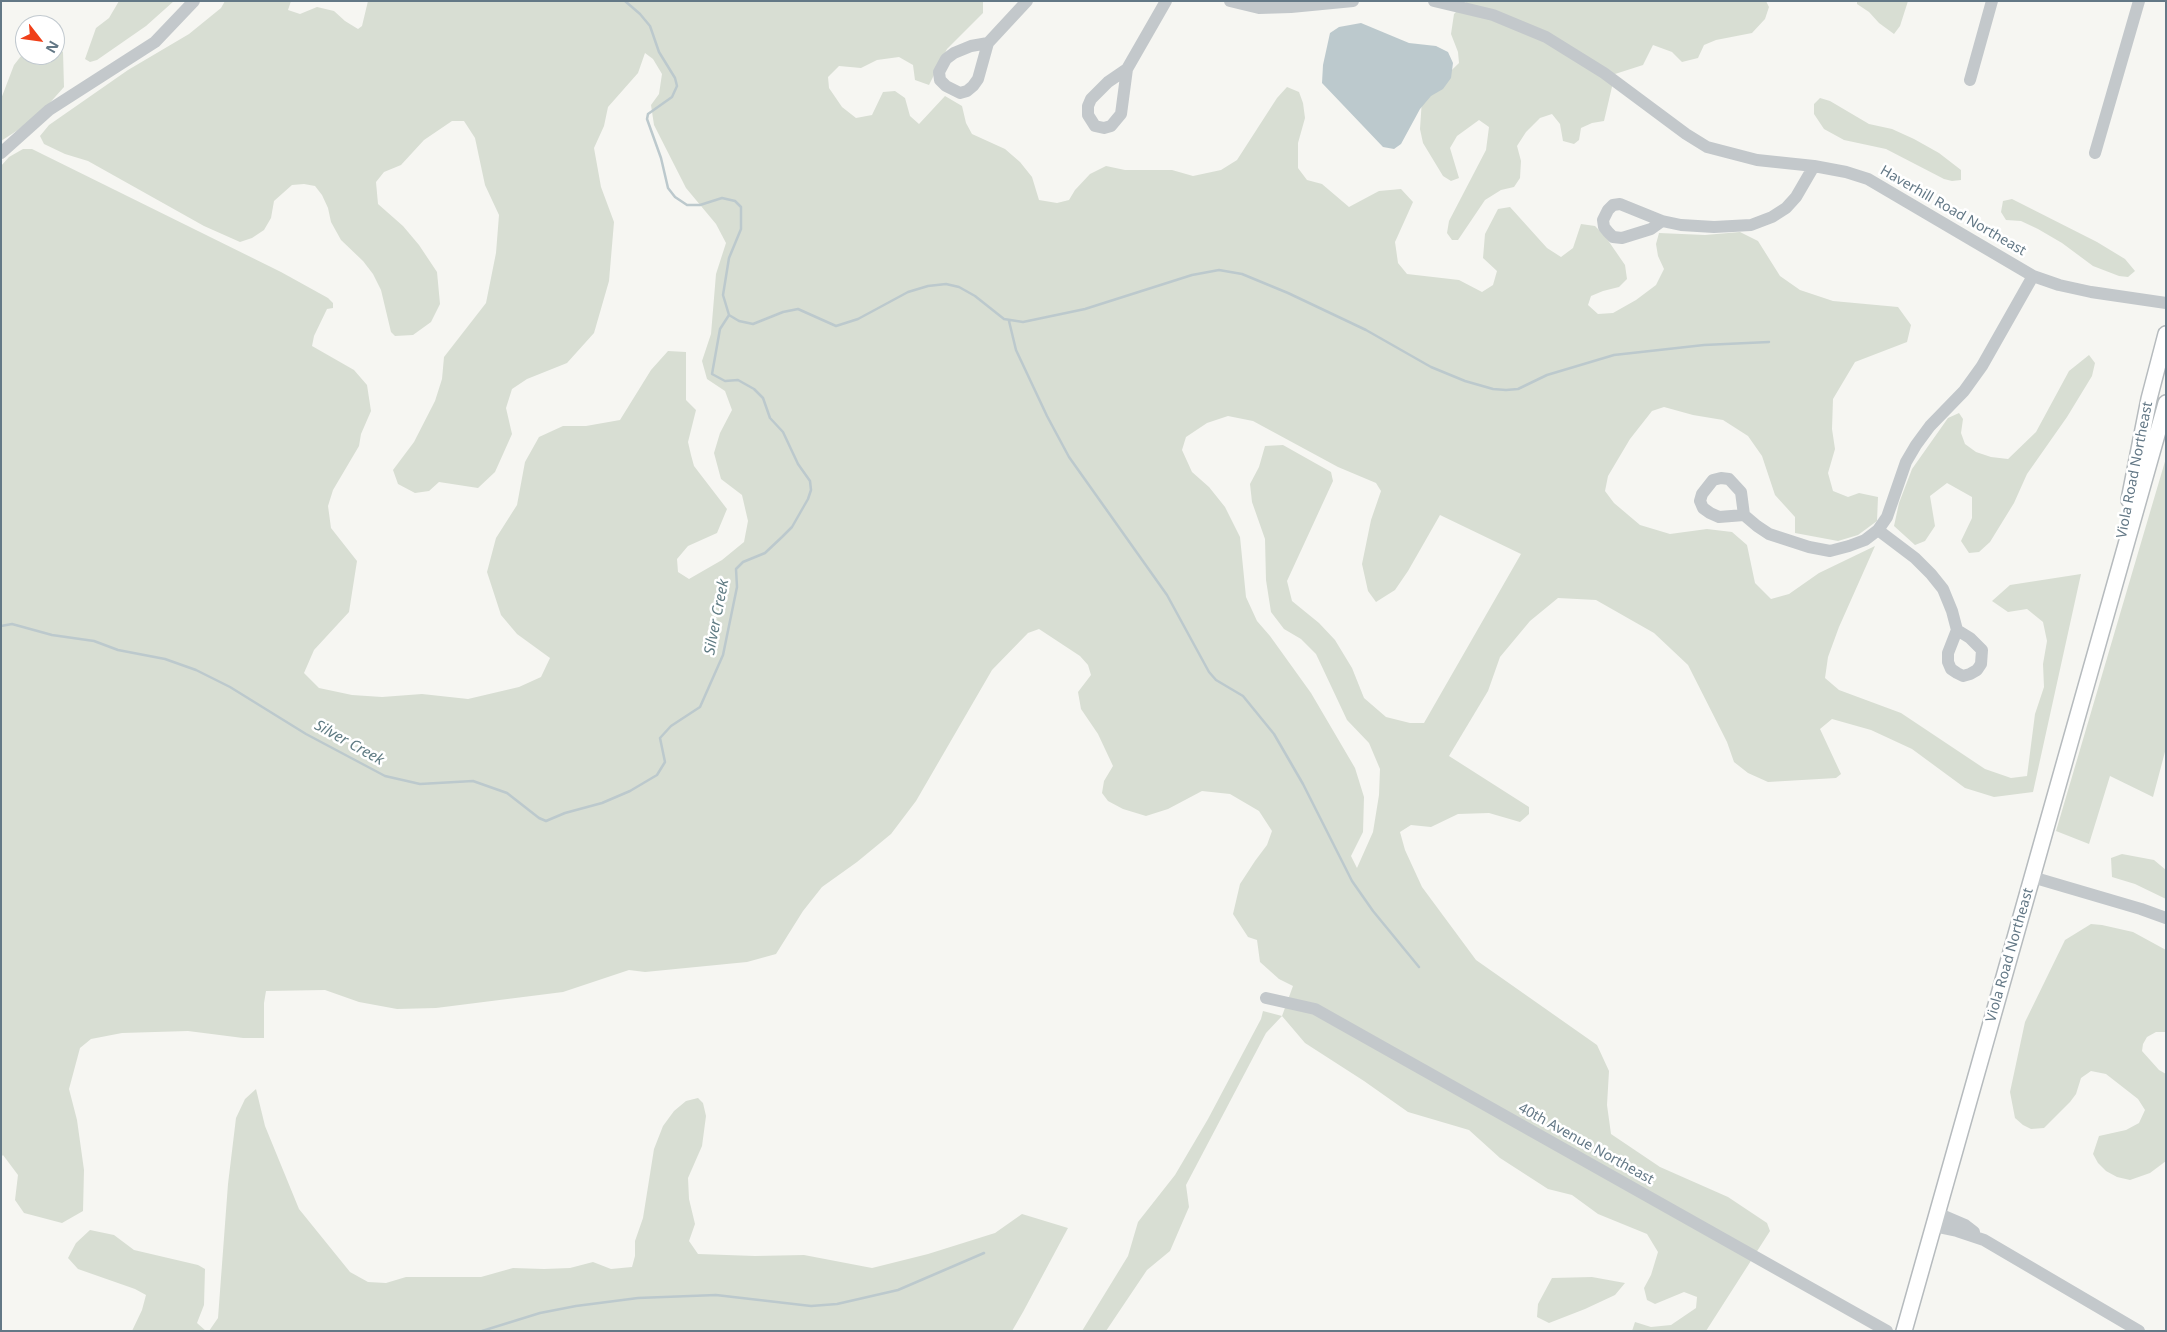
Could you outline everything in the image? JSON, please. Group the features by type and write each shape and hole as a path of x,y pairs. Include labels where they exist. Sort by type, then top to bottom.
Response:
{"main road":[{"name":"Viola Road Northeast","path":"2115,578 2149,398 2166,334"},
{"name":"Viola Road Northeast","path":"1904,1331 2115,578 2166,403"}],"street":[{"path":"1,153 49,110 155,42 194,1"},
{"path":"988,43 1027,1"},
{"path":"1127,69 1166,1"},
{"path":"1230,1 1259,8 1353,1"},
{"name":"Haverhill Road Northeast","path":"1434,1 1493,15 1546,37 1598,69 1686,134 1707,147 1757,160 1814,166 1868,179 2033,276 2059,285 2090,292 2166,303"},
{"path":"1970,80 1992,1"},
{"path":"2095,153 2139,1"},
{"path":"1662,221 1680,225 1714,227 1751,225 1772,217 1786,208 1796,197 1814,166"},
{"path":"1744,515 1769,534 1809,547 1830,551 1865,540 1878,530 1887,517 1906,462 1916,445 1930,426 1964,391 1982,366 2033,276"},
{"path":"1878,530 1915,558 1943,589 1957,630"},
{"path":"2032,877 2141,908 2166,918"},
{"name":"40th Avenue Northeast","path":"1266,998 1315,1009 1887,1331"},
{"path":"1935,1220 1965,1225 1984,1240 2139,1331"}],"shaded area":[{"path":"119,1 174,1 146,26 97,60 90,62 85,59 96,28 109,18"},
{"path":"225,1 291,1 288,10 300,14 317,7 334,11 358,29 362,26 368,1 983,1 983,13 947,49 929,85 915,80 913,65 899,57 877,60 861,68 839,66 828,77 829,88 842,107 856,118 872,115 883,92 895,91 905,98 910,116 919,124 945,96 962,106 966,123 972,134 1005,149 1020,162 1032,177 1039,200 1057,203 1069,200 1075,190 1090,174 1106,166 1125,170 1172,170 1193,176 1221,170 1237,160 1277,98 1287,87 1299,92 1303,103 1305,118 1298,143 1298,168 1307,180 1322,184 1349,207 1379,191 1401,189 1413,202 1395,242 1398,263 1407,274 1459,280 1482,292 1493,285 1497,271 1483,258 1485,234 1498,209 1510,207 1547,248 1561,257 1573,248 1581,224 1595,226 1605,236 1625,265 1627,279 1619,287 1591,296 1588,305 1598,314 1613,313 1636,300 1656,285 1664,269 1658,256 1656,244 1659,233 1705,235 1740,232 1758,241 1780,276 1800,290 1833,301 1898,307 1911,325 1907,342 1855,362 1833,399 1832,429 1835,449 1828,473 1833,491 1848,497 1859,493 1878,497 1877,521 1858,535 1838,541 1795,533 1795,517 1775,495 1762,456 1748,436 1723,420 1693,415 1664,407 1652,411 1630,439 1608,476 1605,491 1614,503 1640,525 1670,534 1707,529 1732,532 1747,545 1755,583 1771,599 1789,594 1819,573 1875,546 1839,627 1828,657 1825,678 1839,690 1901,713 1985,769 2011,778 2027,776 2035,714 2044,687 2043,664 2047,641 2043,622 2027,609 2008,612 1992,601 2010,585 2081,574 2033,792 1994,797 1965,788 1912,749 1871,730 1832,719 1820,729 1841,774 1836,778 1768,782 1748,773 1734,762 1727,742 1688,665 1654,633 1596,600 1558,598 1530,621 1500,657 1488,691 1449,756 1529,807 1529,814 1520,822 1489,813 1458,814 1431,827 1411,825 1400,832 1405,850 1422,887 1476,960 1597,1045 1609,1071 1607,1105 1611,1134 1660,1167 1728,1197 1767,1223 1770,1231 1706,1331 1632,1331 1635,1322 1651,1327 1671,1325 1696,1308 1697,1297 1684,1292 1655,1304 1647,1300 1644,1288 1651,1275 1658,1252 1647,1234 1598,1214 1572,1195 1548,1189 1500,1158 1469,1130 1408,1112 1305,1043 1282,1016 1293,986 1279,979 1260,962 1257,940 1248,937 1233,914 1240,884 1267,845 1272,831 1259,811 1230,794 1202,791 1168,809 1146,816 1123,809 1108,801 1102,793 1104,781 1113,766 1098,734 1081,709 1078,692 1091,675 1088,665 1080,656 1039,629 1028,633 992,670 916,801 891,834 822,887 803,911 776,954 747,962 645,972 629,970 563,992 436,1008 397,1009 359,1002 325,990 266,991 264,1038 243,1038 188,1031 122,1033 91,1039 80,1048 69,1089 77,1120 84,1170 83,1211 62,1223 24,1213 15,1200 18,1175 3,1155 1,1157 1,166 9,157 23,149 32,149 281,272 328,298 333,303 333,308 327,309 314,336 312,346 354,370 367,385 371,411 361,434 359,446 333,490 328,506 331,528 357,561 349,612 314,650 304,673 319,688 352,695 382,697 422,694 468,699 519,687 541,677 550,658 517,634 501,615 487,572 496,538 517,505 525,462 539,437 563,426 586,426 620,420 651,370 668,351 686,352 686,400 696,410 688,442 691,455 694,466 727,509 717,533 688,546 677,559 678,572 689,579 722,560 744,542 748,521 742,495 721,479 714,453 720,433 732,410 725,391 707,379 702,361 711,334 716,274 726,243 716,224 686,188 654,125 651,105 659,94 662,74 653,59 645,53 638,73 608,107 604,126 594,148 601,187 614,222 609,281 594,333 567,363 527,379 512,389 506,408 512,434 495,472 478,488 439,482 429,491 415,493 398,484 393,470 414,442 435,401 442,379 444,357 486,303 496,253 499,215 485,185 475,138 464,121 452,121 424,140 401,165 384,172 376,182 378,204 403,226 419,245 437,272 440,304 431,322 413,335 395,336 391,332 381,290 373,274 363,261 341,240 331,222 328,208 322,195 315,186 304,184 292,185 274,201 271,218 264,230 252,238 240,242 204,226 88,161 65,154 44,144 40,136 49,125 128,70 189,34 221,8","holes":["1228,416 1253,421 1338,467 1376,483 1381,491 1371,520 1362,564 1368,591 1376,602 1395,590 1440,515 1521,554 1424,723 1410,723 1386,717 1364,698 1352,668 1335,640 1319,623 1292,601 1287,581 1333,481 1331,472 1283,445 1265,446 1259,467 1250,484 1252,502 1265,539 1266,580 1271,612 1284,629 1301,639 1316,654 1347,720 1369,743 1380,769 1379,795 1373,832 1357,868 1351,856 1363,832 1364,797 1355,768 1311,693 1257,621 1246,597 1240,537 1225,507 1209,487 1192,472 1182,450 1186,437 1207,423"]},
{"path":"1467,1 1766,1 1769,7 1765,19 1752,33 1716,40 1704,45 1698,58 1682,62 1672,52 1653,45 1643,65 1615,74 1604,121 1592,123 1581,128 1579,140 1574,144 1563,141 1560,124 1552,114 1540,118 1526,132 1517,146 1521,161 1520,178 1514,187 1501,190 1485,200 1458,240 1452,240 1447,233 1449,221 1486,150 1489,127 1479,120 1457,136 1450,148 1459,178 1451,181 1443,176 1423,143 1420,129 1422,99 1459,63 1458,52 1451,34 1454,14"},
{"path":"1857,1 1908,1 1900,26 1894,34 1857,4"},
{"path":"1361,23 1409,43 1436,46 1448,52 1453,63 1451,78 1443,89 1431,96 1420,109 1401,144 1394,149 1383,147 1322,83 1323,65 1330,33 1339,27"},
{"path":"14,65 63,65 64,87 47,106 18,130 1,141 1,99"},
{"path":"1820,98 1830,101 1869,124 1892,129 1939,153 1961,170 1961,180 1952,181 1944,179 1886,149 1844,140 1824,129 1814,114 1814,104"},
{"path":"2012,199 2097,242 2125,259 2135,271 2128,277 2119,276 2093,266 2062,243 2038,229 2021,221 2006,220 2001,212 2003,201"},
{"path":"2089,355 2095,363 2092,376 2067,417 2027,474 2014,503 1990,542 1979,552 1969,553 1961,541 1972,518 1972,497 1947,483 1930,496 1935,526 1925,541 1915,545 1894,526 1899,503 1912,469 1948,418 1959,413 1963,419 1961,433 1965,444 1976,452 1991,457 2008,459 2036,432 2069,371"},
{"path":"2166,458 2166,748 2153,797 2110,776 2089,844 2056,831"},
{"path":"2122,854 2154,860 2166,870 2166,899 2135,884 2112,877 2111,858"},
{"path":"2091,924 2133,932 2166,950 2166,1032 2156,1032 2147,1037 2142,1051 2159,1070 2166,1074 2166,1161 2150,1173 2130,1180 2117,1177 2106,1171 2093,1154 2099,1136 2126,1130 2139,1123 2145,1110 2138,1099 2106,1074 2091,1071 2081,1078 2076,1094 2044,1128 2031,1129 2015,1118 2010,1092 2025,1022 2065,940"},
{"path":"1263,1011 1282,1016 1266,1033 1186,1185 1189,1207 1170,1251 1147,1270 1106,1331 1082,1331 1128,1256 1138,1222 1175,1175 1208,1119 1261,1019"},
{"path":"256,1089 265,1126 299,1209 350,1272 368,1282 386,1283 406,1277 481,1277 513,1268 570,1268 593,1262 611,1269 632,1267 635,1256 635,1241 643,1218 654,1149 663,1126 674,1111 686,1101 698,1098 703,1103 706,1116 702,1146 688,1178 689,1199 695,1224 689,1241 698,1254 804,1255 872,1268 928,1254 995,1233 1022,1214 1068,1228 1012,1331 209,1331 218,1318 228,1184 236,1118 245,1099"},
{"path":"90,1230 114,1235 134,1250 198,1265 205,1269 204,1305 197,1323 206,1331 132,1331 142,1310 146,1295 135,1289 78,1269 68,1258 76,1243"},
{"path":"1592,1277 1625,1283 1615,1295 1549,1323 1537,1317 1538,1304 1552,1278"}],"waterway":[{"name":"Silver Creek","path":"1,626 12,624 52,635 94,641 118,650 165,659 196,670 230,687 306,734 385,776 420,784 473,781 507,793 539,818 546,821 565,813 602,803 630,791 657,775 665,762 660,738 671,726 700,707 723,655 737,587 736,569 743,562 765,553 792,527 811,490 810,481 798,464 783,432 770,418 763,398 754,389 738,380 725,381 712,374 720,329 729,315 723,295 729,258 741,229 741,207 735,201 722,198 700,205 687,205 675,197 668,188 661,158 647,119 648,114 672,97 677,86 675,78 659,52 650,26 625,1"},
{"path":"729,315 739,321 753,324 783,312 798,309 836,326 858,319 908,292 928,286 946,284 959,287 975,296 1004,319 1023,322 1085,309 1192,275 1219,270 1242,274 1288,293 1366,330 1431,367 1465,381 1493,389 1518,389 1547,375 1614,355 1704,345 1769,342"},
{"path":"1009,321 1016,350 1047,416 1069,457 1167,595 1209,672 1216,680 1243,696 1274,734 1303,784 1352,881 1373,911 1419,967"},
{"path":"482,1331 540,1313 638,1298 716,1295 811,1306 837,1304 898,1290 984,1253"}]}
